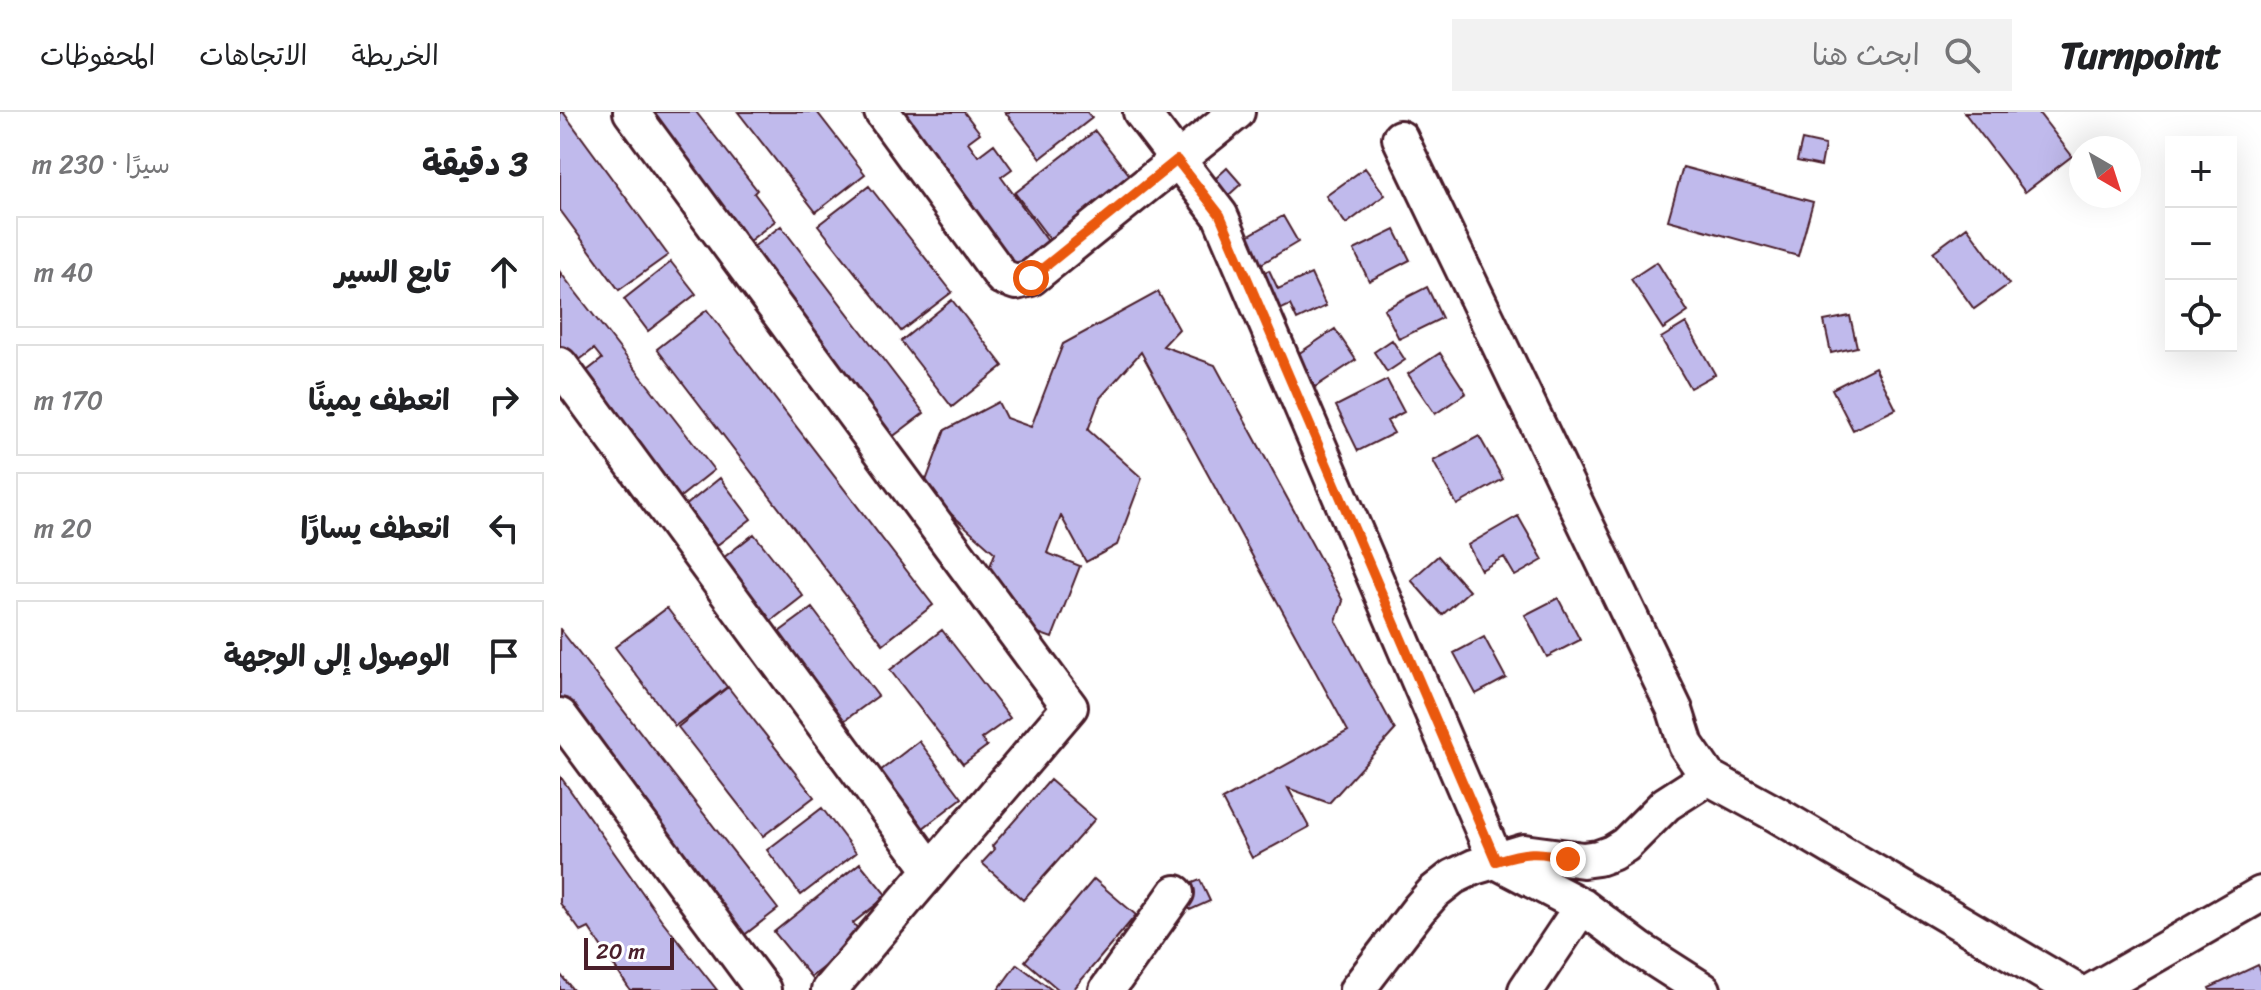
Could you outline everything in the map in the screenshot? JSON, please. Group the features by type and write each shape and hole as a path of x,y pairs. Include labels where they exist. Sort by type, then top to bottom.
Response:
{"street":[{"path":"631,112 1070,707 829,990"},
{"path":"882,112 1002,277 1012,281 1031,278 1237,112"},
{"path":"1141,112 1220,215 1496,861 1582,906 1639,949 1703,990"},
{"path":"1400,138 1675,710 1686,745 1708,777 2074,990"},
{"path":"560,365 931,870"},
{"path":"560,716 763,990"},
{"path":"1357,990 1434,892 1453,877 1474,867 1524,852 1583,860 1612,853 1625,845 1666,804 1708,777"},
{"path":"1107,990 1176,893"},
{"path":"2094,990 2136,980 2261,894"},
{"path":"1526,990 1582,906"}],"building":[{"path":"560,112 668,255 619,290 560,210"},
{"path":"650,112 696,112 757,190 754,193 775,221 739,249"},
{"path":"738,112 817,112 865,174 816,212"},
{"path":"895,112 964,112 980,133 968,142 978,156 994,144 1012,169 1001,177 1055,251 1015,281"},
{"path":"1005,112 1087,112 1092,118 1041,158"},
{"path":"1964,112 2038,112 2069,152 2069,158 2025,192"},
{"path":"1095,131 1139,187 1058,250 1015,193"},
{"path":"1802,140 1825,145 1821,166 1797,161"},
{"path":"1683,167 1813,202 1798,256 1668,220"},
{"path":"1227,168 1241,184 1220,203 1206,187"},
{"path":"1365,168 1385,195 1346,224 1326,196"},
{"path":"869,186 952,292 901,331 818,225"},
{"path":"1283,216 1298,242 1261,264 1246,237"},
{"path":"781,226 924,413 875,450 735,261"},
{"path":"1967,227 2009,284 1974,309 1933,252"},
{"path":"1395,230 1410,260 1369,281 1354,250"},
{"path":"671,262 696,294 648,331 624,299"},
{"path":"1657,262 1688,312 1663,329 1631,279"},
{"path":"1269,270 1278,289 1311,274 1326,306 1297,320 1290,305 1271,314 1253,278"},
{"path":"560,272 714,470 664,510 569,385 602,359 594,349 565,371 560,365"},
{"path":"1427,287 1442,318 1399,339 1384,309"},
{"path":"1158,292 1179,329 1163,346 1215,365 1343,601 1336,621 1395,730 1329,803 1288,788 1309,827 1252,858 1222,800 1348,731 1141,352 1100,398 1088,430 1142,478 1117,545 1086,562 1061,516 1047,553 1080,566 1052,638 1002,620 983,585 995,553 923,489 945,430 998,402 1006,418 1031,427 1063,344"},
{"path":"952,300 1003,366 952,407 901,341"},
{"path":"707,310 933,605 883,644 657,349"},
{"path":"1850,316 1857,347 1831,353 1824,321"},
{"path":"1686,323 1715,374 1690,388 1661,338"},
{"path":"1335,329 1356,360 1315,387 1295,356"},
{"path":"1392,340 1405,360 1387,372 1374,352"},
{"path":"1440,353 1466,393 1435,414 1408,374"},
{"path":"1875,367 1896,409 1853,430 1832,389"},
{"path":"1387,380 1404,412 1387,421 1394,433 1358,451 1336,406"},
{"path":"1479,436 1503,479 1457,505 1433,461"},
{"path":"720,478 751,519 699,559 669,519"},
{"path":"1518,516 1543,560 1515,576 1504,557 1481,570 1468,545"},
{"path":"754,534 803,596 753,635 709,569"},
{"path":"1438,556 1469,591 1442,615 1411,580"},
{"path":"1558,598 1580,640 1547,657 1525,615"},
{"path":"667,608 727,687 675,726 615,647"},
{"path":"812,608 878,696 830,731 764,643"},
{"path":"560,629 778,909 725,950 560,726"},
{"path":"942,630 1010,718 981,739 987,746 963,764 890,670"},
{"path":"1484,637 1506,678 1476,694 1454,653"},
{"path":"728,687 814,797 763,836 678,727"},
{"path":"919,741 962,798 914,835 871,778"},
{"path":"560,776 661,919 717,990 630,990 589,928 581,932 560,903"},
{"path":"1050,780 1095,819 1023,900 982,863 995,849 992,846"},
{"path":"822,808 856,853 801,895 767,850"},
{"path":"860,863 887,896 853,923 863,935 811,977 774,932"},
{"path":"1094,879 1136,915 1073,990 1059,990 1025,961"},
{"path":"1200,880 1210,901 1190,910 1180,888"},
{"path":"1017,964 1052,990 998,990"},
{"path":"2258,965 2261,990 2209,988"},
{"path":"560,974 573,990 560,990"}],"route":[{"path":"1031,278 1177,160 1220,215 1496,861 1524,852 1568,859"}]}
